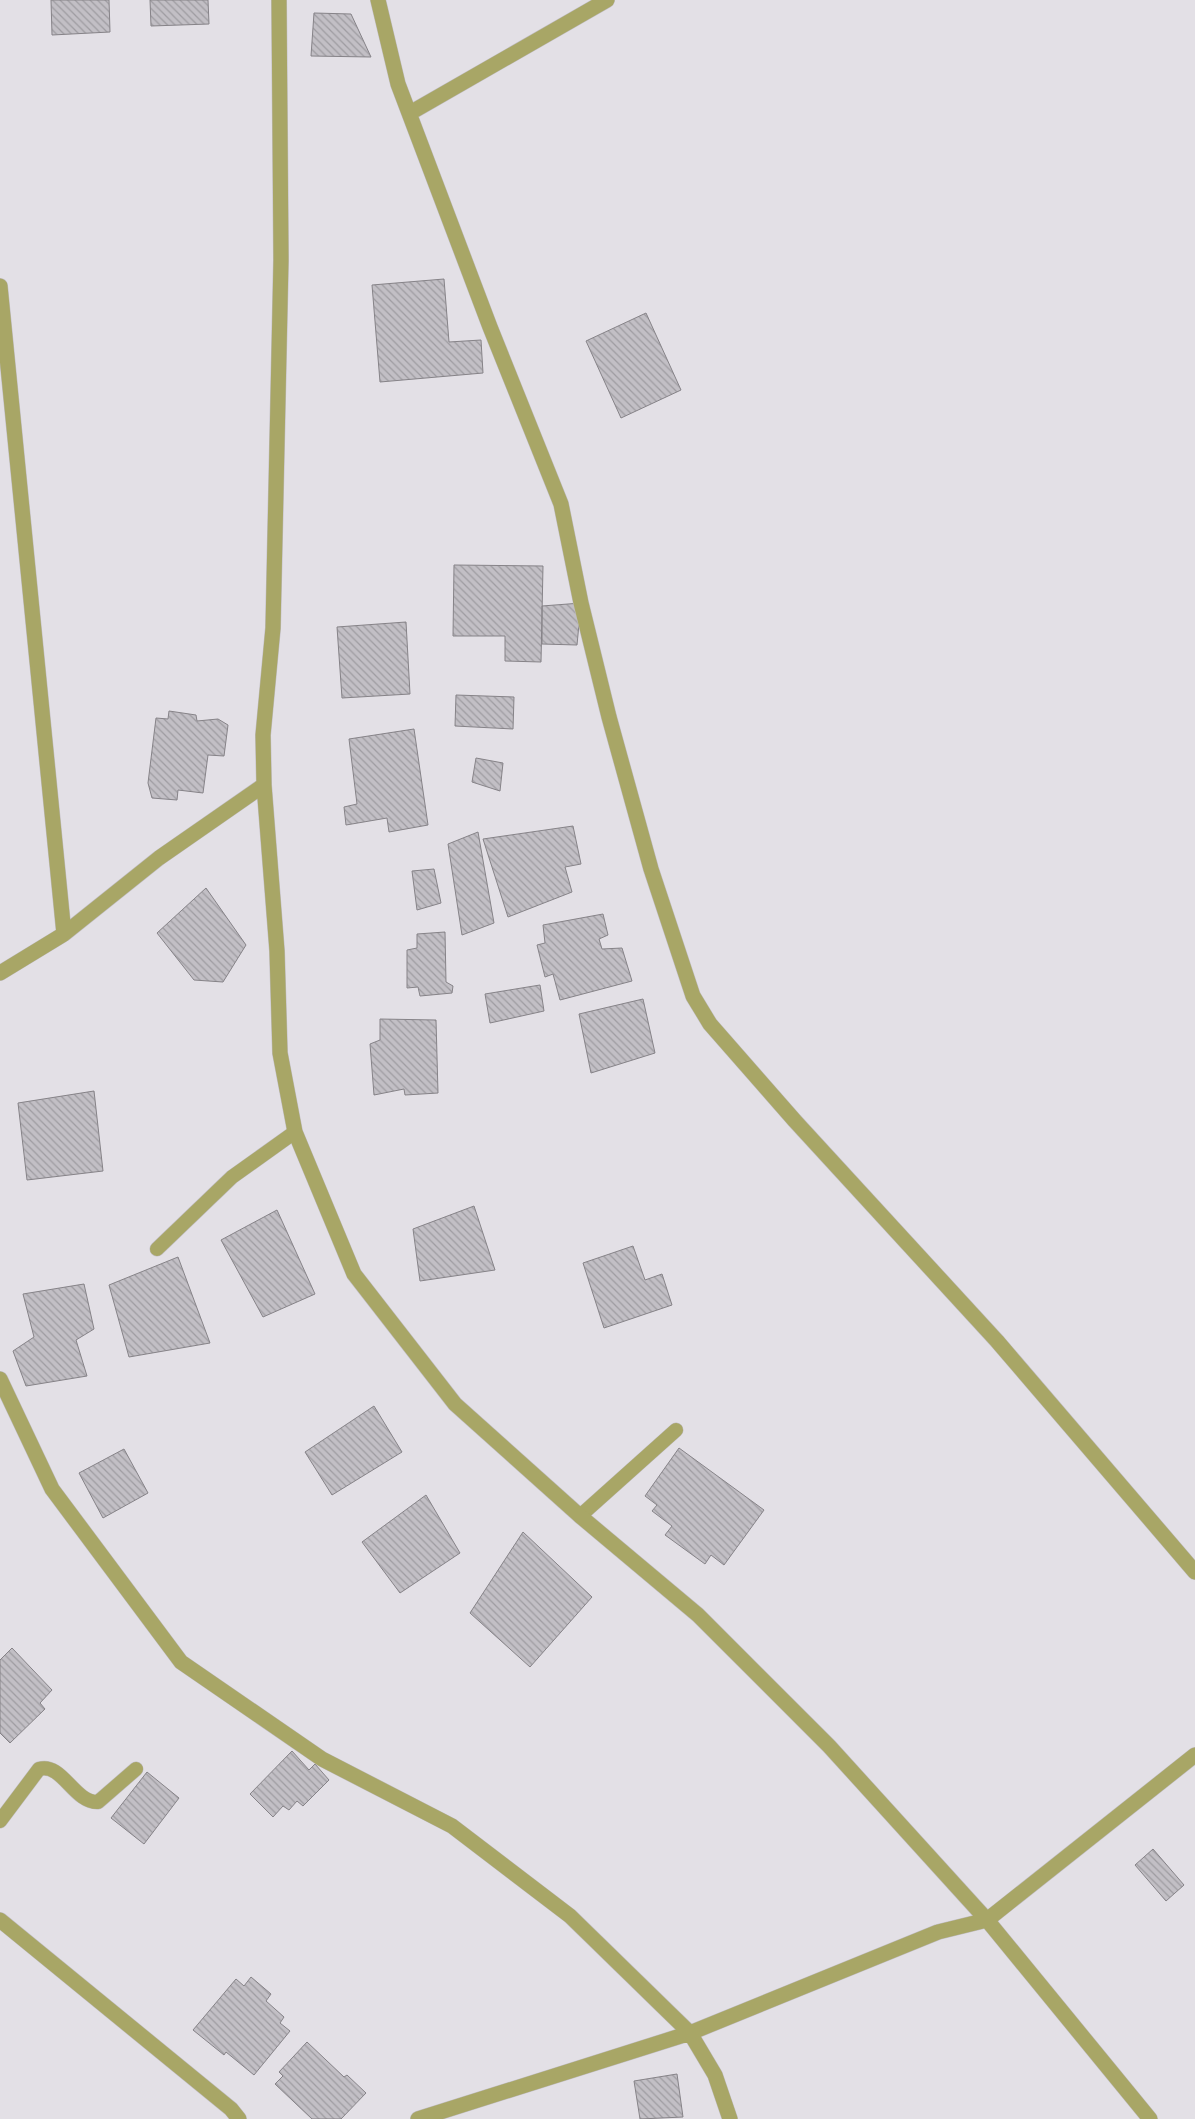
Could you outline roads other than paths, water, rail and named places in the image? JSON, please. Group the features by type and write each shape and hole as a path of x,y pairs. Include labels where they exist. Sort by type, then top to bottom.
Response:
{"street":[{"path":"280,0 281,280 274,628 263,735 264,785 277,951 280,1053 295,1132 354,1274 454,1404 580,1516 698,1615 829,1746 988,1920 1150,2119"},
{"path":"378,0 398,84 490,327 561,504 581,603 609,717 651,869 694,996 710,1024 795,1121 997,1341 1195,1572"},
{"path":"410,113 607,0"},
{"path":"0,286 64,934"},
{"path":"0,973 64,934 159,858 264,785"},
{"path":"0,1379 52,1489 181,1662 322,1759 452,1826 570,1916 690,2033 715,2075 730,2119"},
{"path":"418,2119 690,2033 938,1932 988,1920 1195,1756"},
{"path":"0,1920 230,2108 239,2119"}],"lane":[{"path":"157,1249 232,1177 295,1132"},
{"path":"580,1516 676,1430"},
{"path":"0,1821 39,1768 46,1767 52,1770 82,1796 92,1802 98,1802 136,1769"}]}
